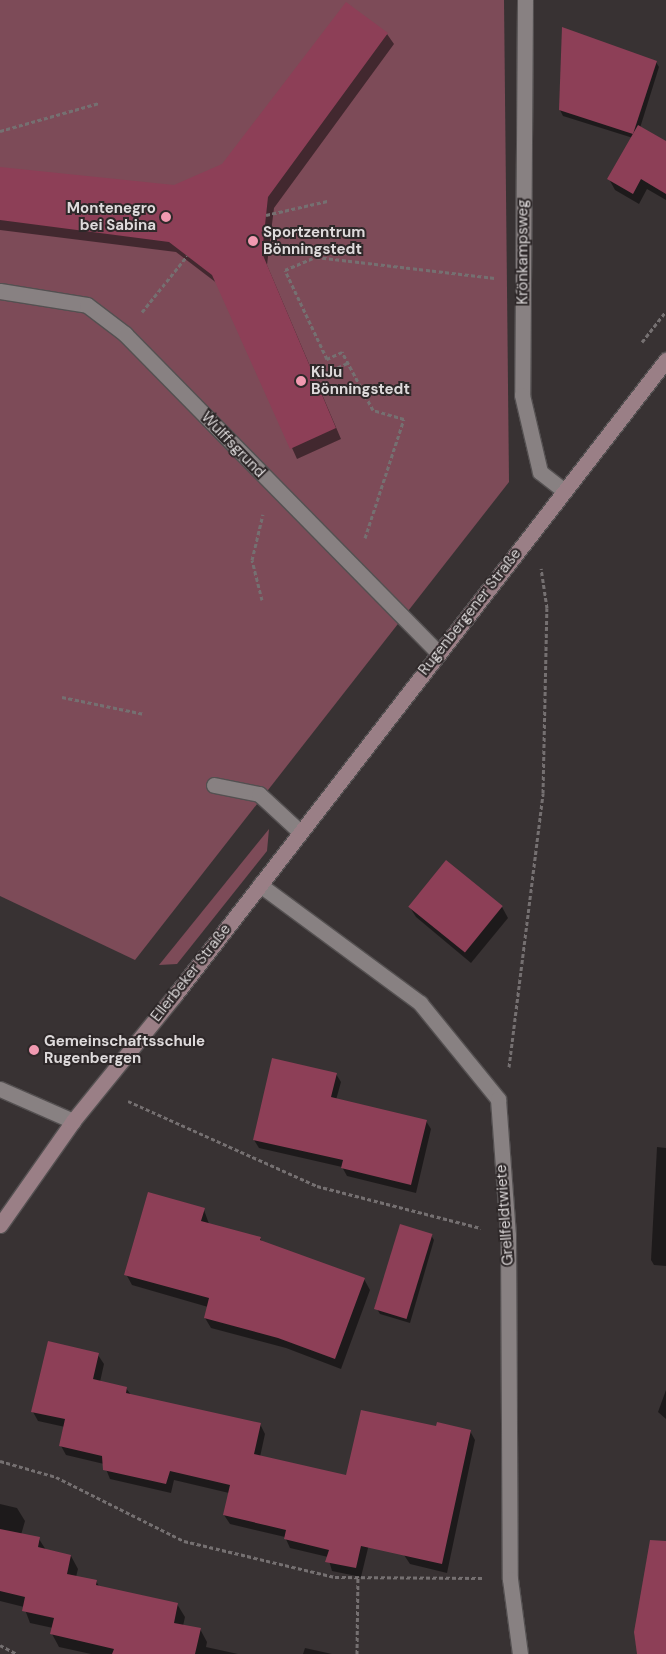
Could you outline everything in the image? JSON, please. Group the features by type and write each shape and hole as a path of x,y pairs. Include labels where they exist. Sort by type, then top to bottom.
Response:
{"main road":[{"name":"Rugenbergener Straße","path":"275,865 438,652 666,360"},
{"name":"Ellerbeker Straße","path":"0,1225 73,1121 275,865"}],"street":[{"name":"Krönkampsweg","path":"525,0 522,395 540,472 564,491"},
{"name":"Wulffsgrund","path":"0,291 87,306 125,334 354,569 438,652"},
{"path":"214,785 259,794 300,832"},
{"name":"Grellfeldtwiete","path":"260,885 420,1002 498,1099 508,1235 510,1579 520,1654"},
{"path":"0,1089 73,1121"}],"path":[{"path":"0,131 99,103"},
{"path":"266,215 327,201"},
{"path":"125,334 187,256"},
{"path":"354,569 404,420 373,410 342,352 327,359 284,270 316,257 523,282"},
{"path":"314,378 348,363"},
{"path":"262,600 252,560 271,484"},
{"path":"507,1076 544,793 547,608 540,563"},
{"path":"62,697 144,714"},
{"path":"128,1101 317,1186 508,1235"},
{"path":"0,1461 56,1477 184,1541 335,1577 510,1579"},
{"path":"357,1654 358,1578"},
{"path":"0,1645 17,1654"}],"shaded area":[{"name":"Sportzentrum Bönningstedt","path":"0,0 504,0 509,482 135,960 0,896"},
{"path":"269,829 267,851 177,964 159,965"}],"building":[{"path":"346,2 388,33 268,197 262,253 336,428 290,449 212,275 169,242 0,220 0,167 174,185 222,164"},
{"path":"562,27 657,61 633,134 559,110"},
{"path":"638,125 666,141 666,194 641,179 633,194 607,179"},
{"path":"446,860 503,906 465,953 408,907"},
{"path":"272,1058 337,1073 331,1097 427,1120 411,1185 341,1168 343,1160 253,1140"},
{"path":"148,1192 205,1208 201,1221 261,1237 260,1240 365,1278 335,1359 278,1338 204,1318 209,1298 124,1275"},
{"path":"400,1224 433,1234 406,1319 374,1309"},
{"path":"48,1341 99,1353 93,1379 127,1387 126,1393 261,1423 254,1454 346,1475 361,1410 436,1426 437,1422 471,1430 442,1564 361,1546 356,1568 325,1562 329,1550 284,1539 286,1530 223,1515 230,1485 170,1471 166,1484 103,1470 102,1456 59,1446 65,1419 31,1412"},
{"path":"0,1529 40,1537 38,1547 71,1555 67,1574 97,1580 96,1585 178,1603 174,1623 201,1628 195,1654 112,1654 114,1649 50,1634 54,1618 22,1611 25,1597 0,1591"},
{"path":"650,1540 666,1541 666,1654 637,1654 634,1632"}],"place":[{"name":"Montenegro bei Sabina","path":"166,217"},
{"name":"Sportzentrum Bönningstedt","path":"253,241"},
{"name":"KiJu Bönningstedt","path":"301,381"},
{"name":"Gemeinschaftsschule Rugenbergen","path":"34,1050"}]}
